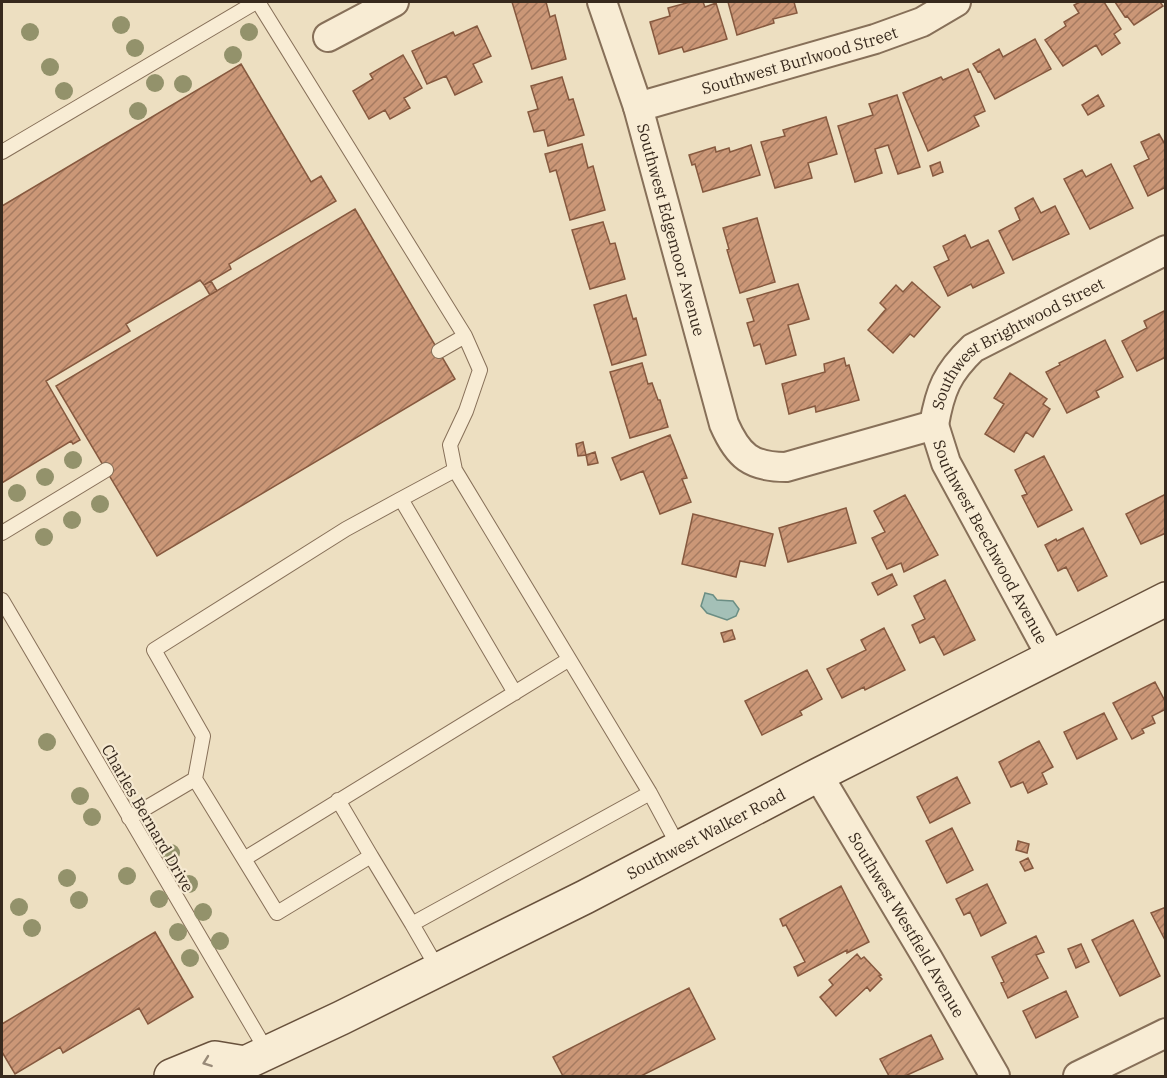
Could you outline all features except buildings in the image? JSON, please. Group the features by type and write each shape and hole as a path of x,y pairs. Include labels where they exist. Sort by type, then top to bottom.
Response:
{"main road":[{"name":"Southwest Walker Road","path":"248,1064 585,897 818,775 1166,599"},
{"path":"171,1077 215,1058 248,1064"}],"street":[{"path":"328,37 394,2"},
{"name":"Southwest Edgemoor Avenue","path":"602,2 638,107 724,424 731,441 744,457"},
{"name":"Southwest Burlwood Street","path":"638,107 876,39 922,22 956,2"},
{"name":"Southwest Brightwood Street","path":"744,457 756,463 786,467 934,425 938,400 945,381 956,364 973,348 1166,250"},
{"name":"Southwest Beechwood Avenue","path":"934,425 946,463 1051,656"},
{"name":"Southwest Westfield Avenue","path":"818,775 928,959 994,1077"},
{"path":"1078,1077 1166,1033"}],"lane":[{"path":"2,152 257,2 465,336 480,370 466,411 450,445 455,470 650,793 679,847"},
{"path":"439,351 465,336"},
{"path":"2,533 106,470"},
{"path":"371,856 277,914 195,779 203,736 154,650 346,529 455,470"},
{"path":"401,499 515,693"},
{"name":"Charles Bernard Drive","path":"2,600 129,818 248,1064"},
{"path":"244,859 568,660"},
{"path":"129,818 195,779"},
{"path":"412,924 650,793"},
{"path":"338,800 438,969"}],"water":[{"path":"705,593 713,595 717,600 733,601 739,609 736,616 727,620 707,613 701,606"}]}
